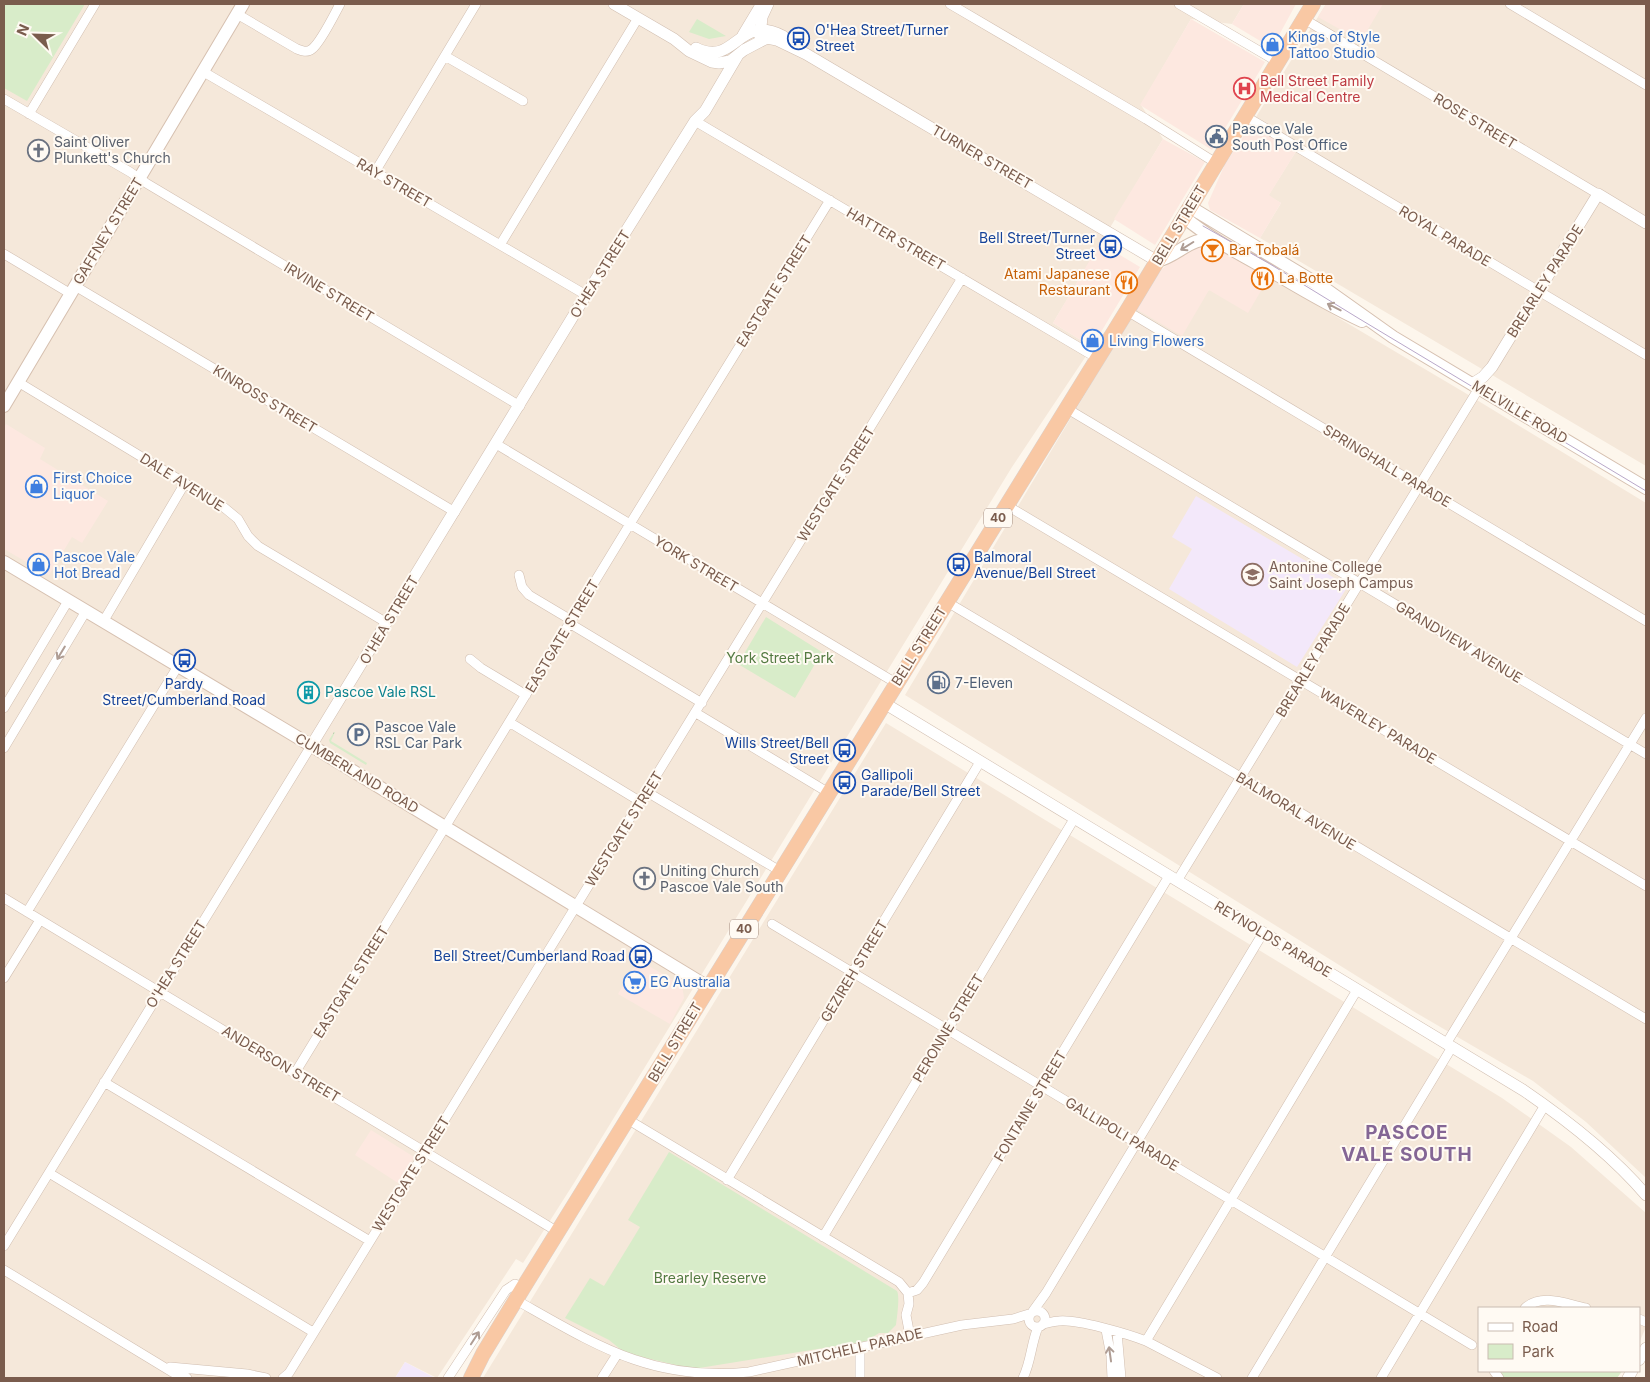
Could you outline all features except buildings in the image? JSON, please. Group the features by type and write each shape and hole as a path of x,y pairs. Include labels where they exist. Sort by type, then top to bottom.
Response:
{"highway":[{"name":"BELL STREET","path":"471,1378 483,1354 708,987 1127,311 1314,4"},
{"name":"BELL STREET","path":"462,1378 483,1354"}],"main road":[{"name":"GAFFNEY STREET","path":"4,405 240,9"},
{"name":"MELVILLE ROAD","path":"1187,212 1218,242 1316,298 1393,337 1646,488"},
{"name":"MELVILLE ROAD","path":"1187,212 1324,288 1393,337"},
{"path":"1157,261 1170,257 1195,240 1204,238 1218,242"},
{"name":"CUMBERLAND ROAD","path":"4,562 708,987"}],"street":[{"path":"30,114 95,4"},
{"path":"240,9 297,49 306,52 317,43 340,4"},
{"path":"375,172 476,4"},
{"path":"614,4 674,39 700,58 719,63"},
{"path":"674,39 707,53 735,51 762,4"},
{"path":"755,44 760,37 762,17 768,4"},
{"path":"950,4 1153,123 1216,163"},
{"path":"1179,4 1278,62"},
{"path":"1304,19 1309,4"},
{"path":"1510,4 1646,85"},
{"path":"500,245 638,18"},
{"name":"ROSE STREET","path":"1304,19 1646,223"},
{"path":"743,36 749,32 762,30"},
{"name":"TURNER STREET","path":"762,30 776,32 806,54"},
{"name":"TURNER STREET","path":"735,51 755,44 762,39 772,38 806,54 1157,261"},
{"name":"O'HEA STREET","path":"695,121 699,108 716,80 721,55 735,51"},
{"name":"O'HEA STREET","path":"4,1246 520,406 586,295 695,121 705,111 735,51"},
{"path":"445,56 523,100"},
{"name":"RAY STREET","path":"202,72 586,295"},
{"name":"IRVINE STREET","path":"4,99 520,406"},
{"name":"ROYAL PARADE","path":"1245,116 1646,355"},
{"name":"HATTER STREET","path":"695,121 1097,358"},
{"name":"BREARLEY PARADE","path":"1173,878 1241,777 1479,388 1483,377 1492,367 1598,194"},
{"name":"EASTGATE STREET","path":"295,1073 830,200"},
{"name":"KINROSS STREET","path":"4,254 73,290 455,512"},
{"name":"WESTGATE STREET","path":"283,1378 289,1373 696,714 962,278"},
{"name":"SPRINGHALL PARADE","path":"1127,311 1646,621"},
{"name":"DALE AVENUE","path":"18,382 221,505 234,514 248,536 258,546 387,623"},
{"name":"GRANDVIEW AVENUE","path":"1066,408 1646,754"},
{"name":"YORK STREET","path":"496,444 896,683"},
{"path":"103,622 185,483"},
{"name":"WAVERLEY PARADE","path":"1006,505 1646,886"},
{"path":"520,575 522,587 529,595 702,703"},
{"path":"4,708 68,601"},
{"name":"BALMORAL AVENUE","path":"946,602 1646,1019"},
{"path":"4,748 86,611"},
{"path":"470,660 526,695"},
{"path":"27,912 178,666"},
{"name":"REYNOLDS PARADE","path":"884,703 1545,1105 1620,1167 1646,1195"},
{"path":"696,714 829,793"},
{"path":"1252,1378 1511,939 1646,718"},
{"path":"509,722 641,802"},
{"name":"GEZIREH STREET","path":"727,1180 980,762"},
{"path":"647,792 780,871"},
{"name":"PERONNE STREET","path":"822,1237 1074,819"},
{"name":"FONTAINE STREET","path":"908,1293 917,1290 923,1283 1042,1086 1173,878"},
{"name":"ANDERSON STREET","path":"4,898 558,1232"},
{"path":"4,978 40,920"},
{"name":"GALLIPOLI PARADE","path":"772,924 1472,1345"},
{"path":"1023,1378 1028,1366 1036,1319 1046,1293 1263,933"},
{"path":"1146,1341 1357,990"},
{"path":"104,1082 370,1241"},
{"path":"1381,1378 1545,1105"},
{"path":"627,1120 898,1282 908,1293 906,1315 910,1336"},
{"path":"49,1173 313,1332"},
{"path":"4,1270 172,1372 187,1378"},
{"path":"448,1378 506,1290 515,1284 520,1294"},
{"name":"MITCHELL PARADE","path":"520,1294 616,1356 663,1372 688,1376 717,1376 749,1372 980,1322 1036,1319 1072,1321 1146,1341 1217,1378"},
{"path":"1526,1307 1534,1302 1543,1300 1581,1307"},
{"path":"1106,1330 1111,1356 1112,1378"},
{"path":"1117,1332 1121,1378"},
{"path":"860,1347 860,1378"},
{"path":"602,1378 616,1356"},
{"path":"158,1363 165,1370 167,1378"},
{"path":"158,1363 182,1370 246,1374 266,1378"}],"shaded area":[{"path":"4,4 1244,4 1232,24 1191,19 1141,105 1163,139 1053,323 1092,347 1012,467 574,1183 523,1263 516,1259 437,1378 405,1362 395,1378 4,1378"},
{"path":"1244,4 1296,4 1272,48 1232,24"},
{"path":"1326,4 1646,4 1646,466 1260,238 1281,203 1268,196 1300,145 1256,117"},
{"path":"1326,4 1383,4 1361,41 1318,17"},
{"path":"1191,19 1265,62 1212,150 1140,105"},
{"path":"1256,117 1300,145 1269,195 1281,203 1260,238 1210,210 1208,203 1225,164"},
{"path":"1163,139 1205,162 1155,245 1114,219"},
{"path":"1100,243 1140,267 1092,347 1053,323"},
{"path":"1194,244 1213,245 1269,277 1248,313 1209,290 1182,336 1136,309 1162,269"},
{"path":"1269,277 1646,503 1646,1178 1586,1122 1533,1081 1413,1011 905,695 1136,309"},
{"path":"6,424 45,448 40,459 108,501 82,543 72,537 49,575 4,549 4,428"},
{"name":"Antonine College Saint Joseph Campus","path":"1196,496 1348,586 1297,667 1169,589 1192,549 1172,537"},
{"path":"886,723 1502,1098 1571,1147 1646,1213 1646,1327 1640,1341 1640,1307 1478,1307 1478,1372 1621,1372 1617,1378 483,1378"},
{"name":"EG Australia","path":"638,960 682,985 684,998 670,1024 618,994"},
{"path":"371,1130 414,1157 398,1183 355,1155"},
{"path":"405,1362 435,1378 395,1378"}],"green space":[{"path":"4,4 85,4 27,101 4,88"},
{"path":"697,19 726,36 709,39 689,32"},
{"name":"York Street Park","path":"766,617 822,652 795,698 738,664"},
{"path":"334,732 331,741 367,763 366,765 330,743 329,740"},
{"name":"Brearley Reserve","path":"669,1152 897,1291 896,1325 888,1333 879,1333 867,1341 693,1369 625,1353 609,1340 565,1318 590,1278 604,1286 640,1227 628,1220"},
{"path":"1500,1372 1621,1372 1617,1378 1504,1378"}],"tram line":[{"path":"1203,226 1270,264 1646,491"}],"place":[{"name":"O'Hea Street/Turner Street","path":"799,38"},
{"name":"Kings of Style Tattoo Studio","path":"1272,45"},
{"name":"Bell Street Family Medical Centre","path":"1244,89"},
{"name":"Pascoe Vale South Post Office","path":"1216,137"},
{"name":"Saint Oliver Plunkett's Church","path":"38,150"},
{"name":"Bell Street/Turner Street","path":"1111,246"},
{"name":"Bar Tobalá","path":"1213,250"},
{"name":"La Botte","path":"1263,278"},
{"name":"Atami Japanese Restaurant","path":"1126,282"},
{"name":"Living Flowers","path":"1093,341"},
{"name":"First Choice Liquor","path":"37,486"},
{"name":"Pascoe Vale Hot Bread","path":"38,565"},
{"name":"Balmoral Avenue/Bell Street","path":"958,565"},
{"name":"Antonine College Saint Joseph Campus","path":"1253,575"},
{"name":"Pardy Street/Cumberland Road","path":"184,661"},
{"name":"7-Eleven","path":"939,683"},
{"name":"Pascoe Vale RSL","path":"309,692"},
{"name":"Pascoe Vale RSL Car Park","path":"359,735"},
{"name":"Wills Street/Bell Street","path":"845,751"},
{"name":"Gallipoli Parade/Bell Street","path":"845,783"},
{"name":"Uniting Church Pascoe Vale South","path":"644,879"},
{"name":"Bell Street/Cumberland Road","path":"641,956"},
{"name":"EG Australia","path":"634,982"}],"district":[{"name":"PASCOE VALE SOUTH","path":"1407,1143"}]}
